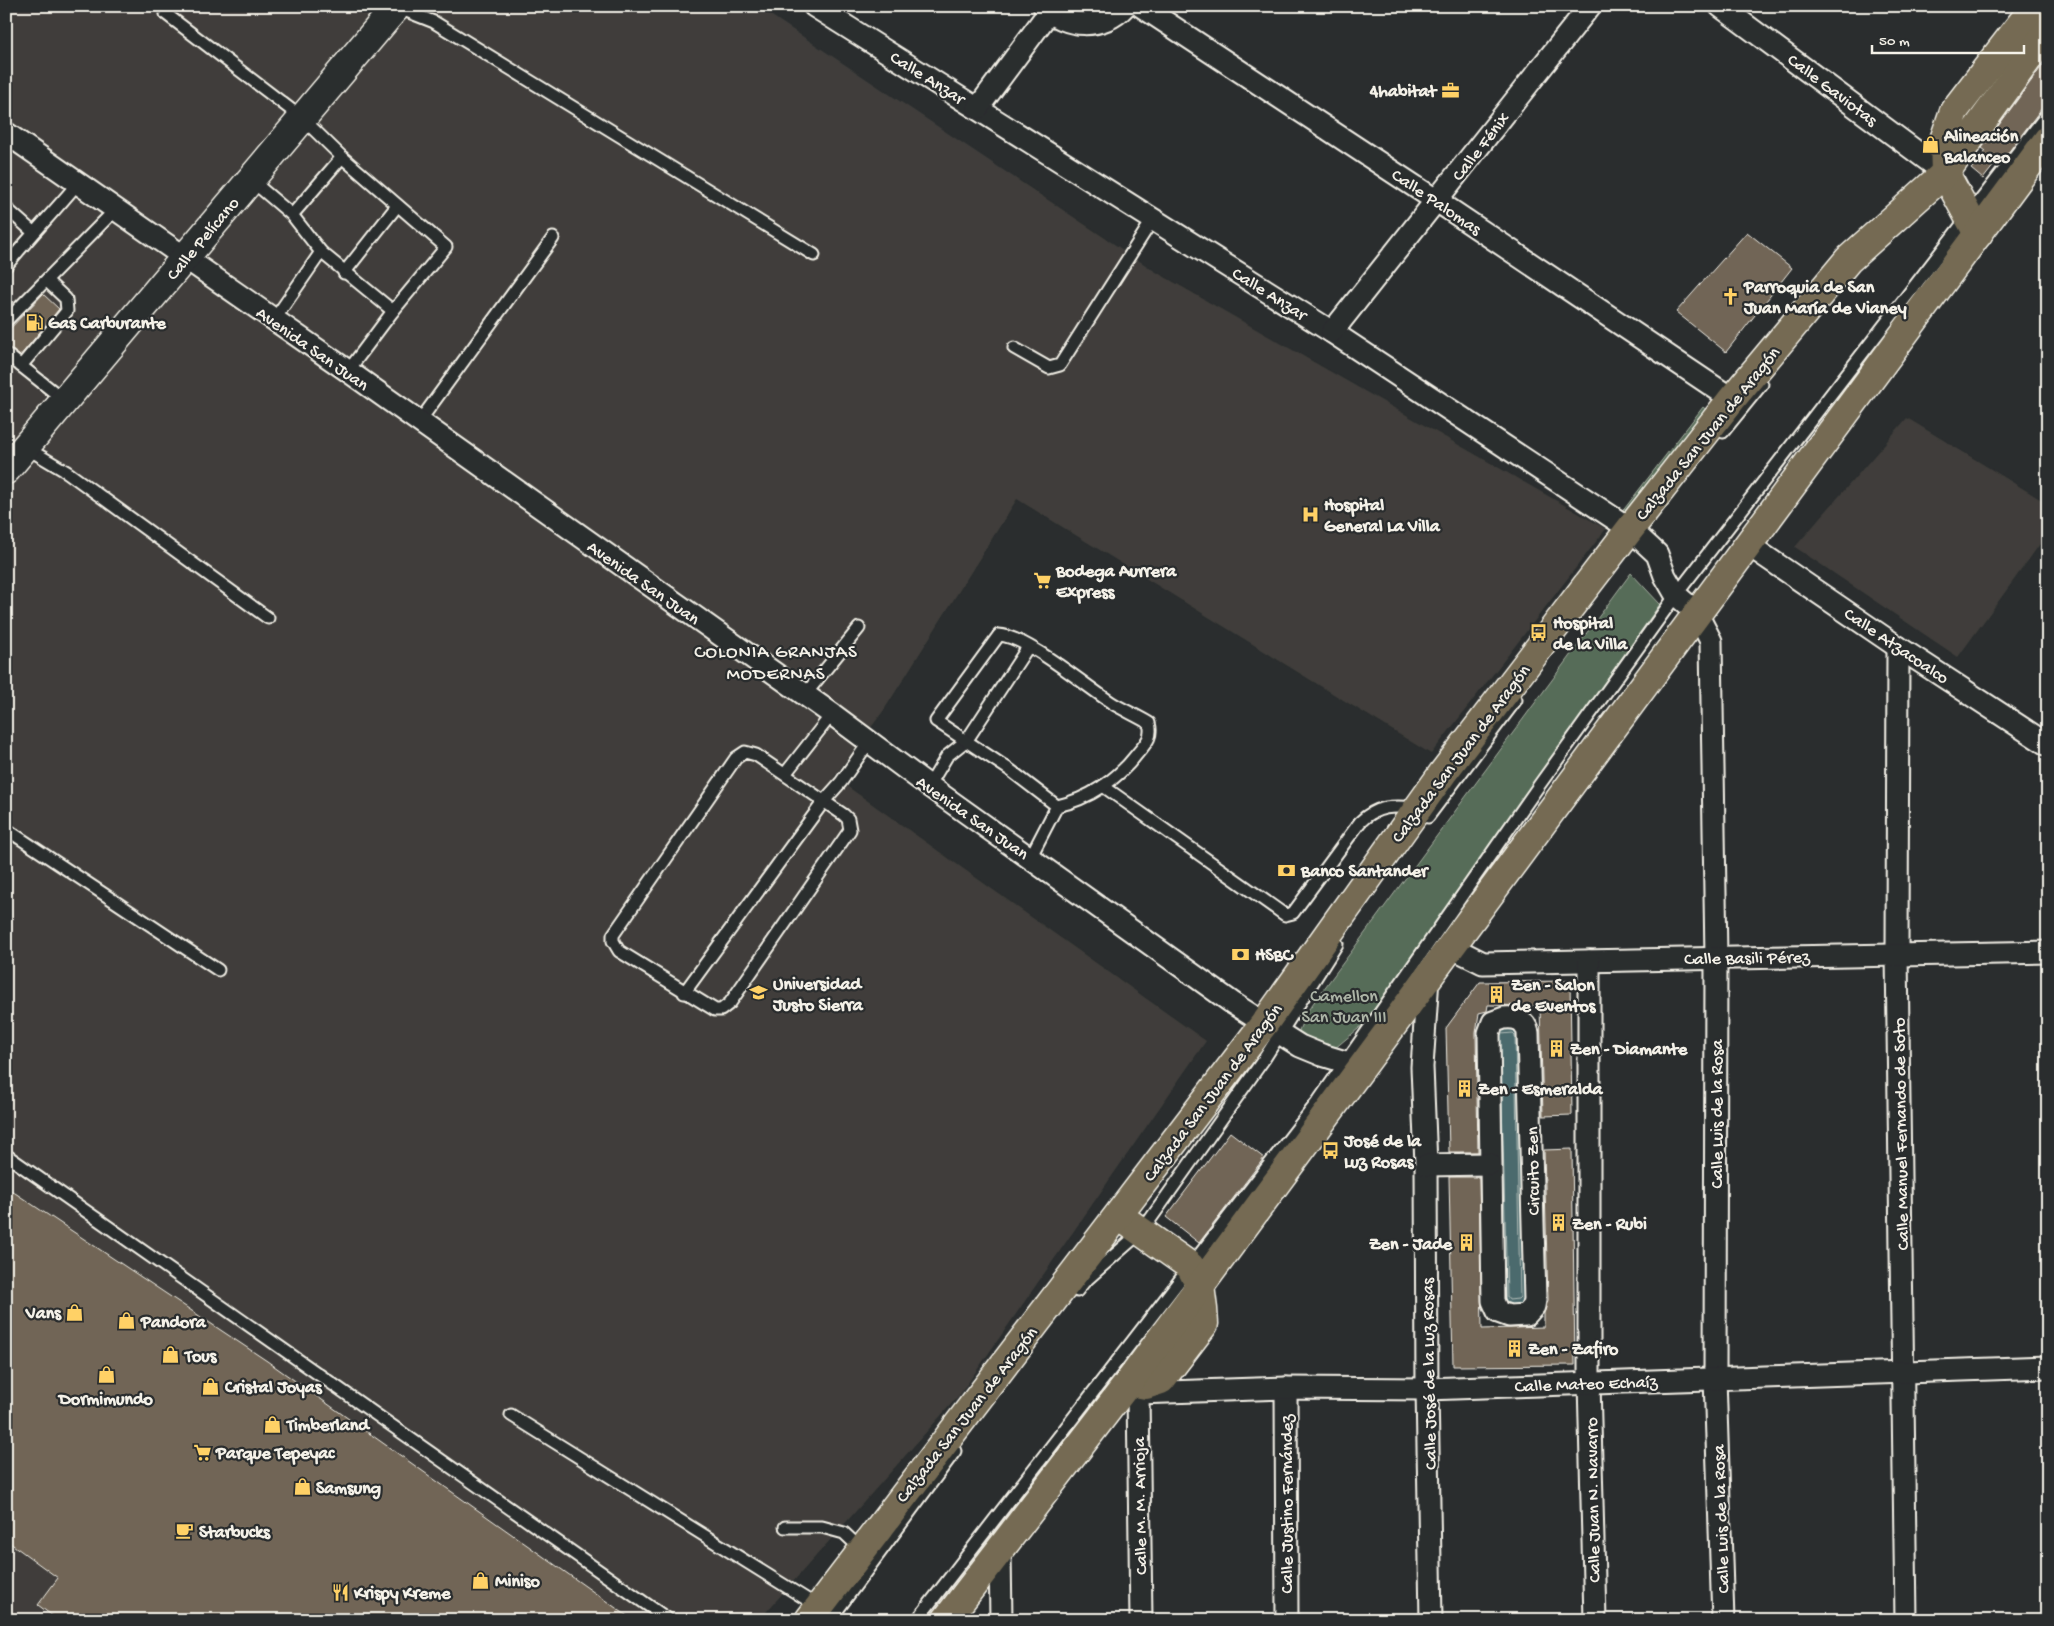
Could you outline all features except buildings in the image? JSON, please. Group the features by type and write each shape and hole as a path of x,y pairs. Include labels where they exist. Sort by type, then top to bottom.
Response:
{"main road":[{"path":"1973,224 1948,178 1944,140 1954,111 2035,6"},
{"name":"Calzada San Juan de Aragón","path":"821,1617 862,1550 887,1516 1119,1216 1272,1029 1419,818 1640,529 1732,399 1848,260 1948,178 2048,31"},
{"path":"1195,1276 1353,1065 1428,978 1451,947 1686,604 1747,544 1973,224 2048,139"},
{"path":"946,1620 1134,1387 1161,1380 1204,1324 1195,1276 1142,1231 1119,1216"},
{"path":"821,1617 887,1516"}],"street":[{"name":"Calle Anzar","path":"814,6 1154,219 1640,529 1657,554 1665,576 1686,604"},
{"path":"978,108 1046,9 1071,22 1088,24 1104,21 1125,6"},
{"name":"Calle Palomas","path":"1141,6 1437,201 1732,399"},
{"name":"Calle Fénix","path":"1332,332 1590,6"},
{"name":"Calle Gaviotas","path":"1720,6 1948,178"},
{"name":"Calle Pelícano","path":"6,470 396,7"},
{"name":"Avenida San Juan","path":"6,133 348,371 1272,1029 1322,1056 1353,1065"},
{"name":"Calle Atzacoalco","path":"1747,544 1898,648 2045,738"},
{"name":"Calle Luis de la Rosa","path":"1686,604 1711,641 1716,957 1715,1378 1723,1620"},
{"name":"Calle Manuel Fernando de Soto","path":"1898,648 1897,954 1906,1620"},
{"name":"Calle Basili Pérez","path":"1451,947 1483,963 2048,952"},
{"name":"Calle Juan N. Navarro","path":"1589,961 1589,1382 1595,1620"},
{"name":"Calle José de la Luz Rosas","path":"1428,978 1422,1067 1426,1165 1431,1620"},
{"name":"Circuito Zen","path":"1498,1019 1519,1019 1527,1027 1529,1052 1535,1300 1534,1306 1526,1315 1503,1315 1494,1307 1490,1164 1490,1028 1498,1019"},
{"path":"1426,1165 1490,1164"},
{"name":"Calle Mateo Echaíz","path":"1134,1387 1427,1388 2048,1368"},
{"name":"Calle M. M. Arrioja","path":"1134,1387 1141,1620"},
{"name":"Calle Justino Fernández","path":"1286,1388 1287,1620"},
{"path":"1000,1552 1001,1620"}],"lane":[{"path":"396,7 434,22 814,255"},
{"path":"166,14 302,118 342,157 446,247 393,310 348,371"},
{"path":"1827,303 1858,266 1948,178 2048,50"},
{"path":"1353,1065 1686,604 1973,224 2048,112"},
{"path":"292,215 342,157"},
{"path":"251,180 292,215 321,252 344,273 393,310"},
{"path":"6,266 33,232 54,213 77,184"},
{"path":"344,273 397,206"},
{"path":"6,208 33,232"},
{"path":"6,321 48,281 115,210"},
{"path":"1014,348 1049,368 1060,365 1154,219"},
{"path":"420,422 553,238"},
{"path":"274,320 321,252"},
{"path":"21,366 67,311 66,299 48,281"},
{"path":"6,354 64,400"},
{"path":"1719,438 1767,378"},
{"path":"26,447 67,472 268,618"},
{"path":"1622,560 1640,529"},
{"path":"804,696 859,628"},
{"path":"1030,858 1057,806 1068,803 1103,786 1131,762 1150,738 1151,731 1149,723 1112,703 1072,674 1028,646 1003,635 996,637 936,722 967,740 1057,806"},
{"path":"929,786 947,756 967,740 1028,646"},
{"path":"1103,786 1285,915 1293,912 1360,822 1369,813 1383,807 1419,818 1520,694"},
{"path":"785,774 832,714"},
{"path":"684,993 824,801 841,782 870,742"},
{"path":"751,752 824,801 848,819 850,830 848,836 730,1003 721,1010 715,1010 684,993 619,951 612,941 613,935 740,754 751,752"},
{"path":"6,829 218,970"},
{"path":"1067,1304 1084,1282 1142,1231 1272,1029 1397,858"},
{"path":"6,1155 669,1620"},
{"path":"917,1620 1195,1276"},
{"path":"511,1415 821,1617 960,1444"},
{"path":"785,1527 822,1527 844,1533 862,1550"}],"shaded area":[{"path":"6,6 757,6 1156,272 1606,529 1431,754 1017,499 884,710 834,777 1206,1041 961,1393 759,1620 18,1620 6,1611"},
{"path":"1907,418 2048,504 2048,533 1958,657 1795,547"}],"green space":[{"path":"1703,407 1710,413 1625,522 1618,517"},
{"name":"Camellon San Juan III","path":"1631,573 1660,604 1364,1024 1334,1049 1296,1038 1306,1013"}],"water":[{"path":"1520,1027 1525,1304 1502,1305 1496,1028"}],"place":[{"name":"4habitat","path":"1450,90"},
{"name":"Alineación Balanceo","path":"1930,145"},
{"name":"Parroquia de San Juan María de Vianey","path":"1730,296"},
{"name":"Gas Carburante","path":"34,322"},
{"name":"Hospital General La Villa","path":"1310,514"},
{"name":"Bodega Aurrera Express","path":"1042,580"},
{"name":"Hospital de la Villa","path":"1539,632"},
{"name":"Banco Santander","path":"1287,870"},
{"name":"HSBC","path":"1241,954"},
{"name":"Universidad Justo Sierra","path":"759,993"},
{"name":"Zen - Salon de Eventos","path":"1497,994"},
{"name":"Zen - Diamante","path":"1556,1048"},
{"name":"Zen - Esmeralda","path":"1464,1088"},
{"name":"José de la Luz Rosas","path":"1330,1150"},
{"name":"Zen - Rubi","path":"1558,1223"},
{"name":"Zen - Jade","path":"1466,1243"},
{"name":"Vans","path":"75,1312"},
{"name":"Pandora","path":"127,1321"},
{"name":"Zen - Zafiro","path":"1514,1348"},
{"name":"Tous","path":"171,1355"},
{"name":"Dormimundo","path":"106,1375"},
{"name":"Cristal Joyas","path":"211,1386"},
{"name":"Timberland","path":"273,1424"},
{"name":"Parque Tepeyac","path":"202,1452"},
{"name":"Samsung","path":"302,1487"},
{"name":"Starbucks","path":"185,1531"},
{"name":"Miniso","path":"481,1580"},
{"name":"Krispy Kreme","path":"340,1592"}],"district":[{"name":"COLONIA GRANJAS MODERNAS","path":"776,661"}]}
